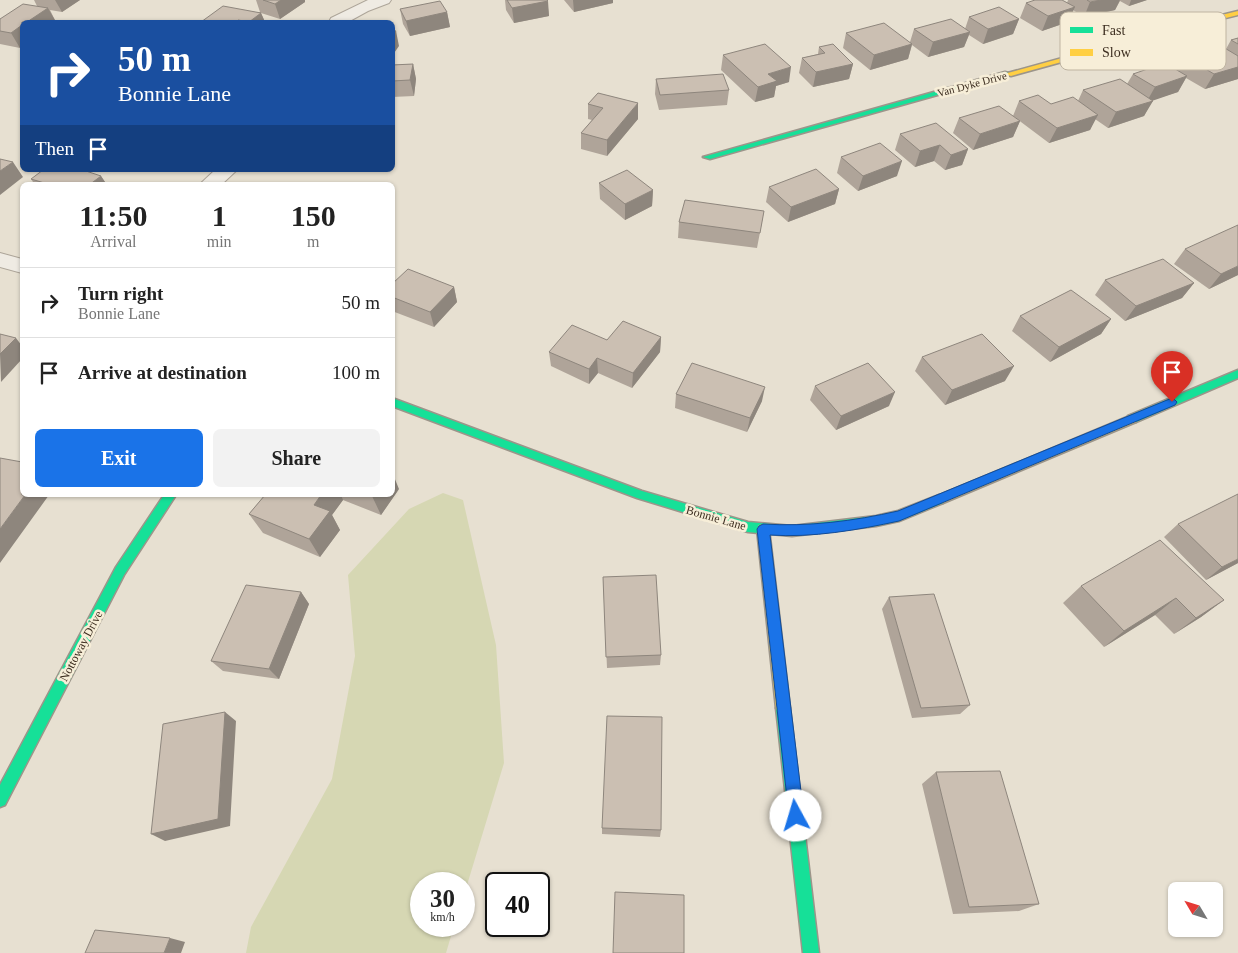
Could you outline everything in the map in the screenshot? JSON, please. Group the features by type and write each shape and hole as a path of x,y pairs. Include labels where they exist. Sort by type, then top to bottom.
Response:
{"street":[{"path":"340,20 357,10 383,0"},
{"name":"Van Dyke Drive","path":"707,156 1060,60"},
{"path":"213,182 225,172"},
{"path":"0,260 20,265"},
{"name":"Bonnie Lane","path":"395,403 641,495 704,516 748,527 792,531 876,521 899,516 1238,374"},
{"name":"Nottoway Drive","path":"0,800 120,572 169,497"},
{"path":"763,529 811,953"}],"green space":[{"path":"443,493 463,500 496,645 504,763 471,872 410,872 410,937 451,937 446,953 246,953 251,927 332,779 355,656 348,575 409,509"}],"building":[{"path":"263,0 281,0 275,4"},
{"path":"507,0 547,0 548,1 512,8"},
{"path":"1035,0 1062,0 1075,7 1048,16 1026,3"},
{"path":"440,1 447,12 406,21 400,9"},
{"path":"23,4 48,8 30,20 20,20 20,26 11,33 0,31 0,19"},
{"path":"223,6 261,13 252,20 204,20"},
{"path":"999,7 1019,19 988,29 969,17"},
{"path":"951,19 970,32 933,42 914,29"},
{"path":"884,23 912,44 874,55 846,33"},
{"path":"1238,38 1238,44 1231,40"},
{"path":"765,44 791,67 768,74 777,81 758,87 723,55"},
{"path":"833,44 853,64 816,72 802,58 825,53 819,47"},
{"path":"1226,49 1238,56 1238,67 1214,74 1207,70 1226,70"},
{"path":"413,64 410,80 395,81 395,65"},
{"path":"1145,70 1177,70 1187,76 1155,87 1133,74"},
{"path":"723,74 729,90 660,95 656,79"},
{"path":"1120,79 1153,101 1116,112 1083,90"},
{"path":"598,93 638,103 607,140 581,133 603,108 588,104"},
{"path":"1038,95 1051,104 1073,97 1098,115 1057,128 1019,101"},
{"path":"999,106 1020,121 980,134 959,118"},
{"path":"936,123 968,149 951,155 940,145 920,151 900,134"},
{"path":"880,143 902,161 863,176 841,157"},
{"path":"0,159 13,162 0,171"},
{"path":"816,169 839,189 791,207 769,187"},
{"path":"627,170 653,190 625,204 599,183"},
{"path":"40,172 89,172 101,176 93,182 41,182 31,179"},
{"path":"685,200 764,211 760,233 679,222"},
{"path":"1238,225 1238,266 1221,274 1185,249"},
{"path":"1163,259 1194,283 1136,306 1105,280"},
{"path":"408,269 454,287 430,312 395,298 395,281"},
{"path":"1071,290 1111,319 1059,347 1020,316"},
{"path":"623,321 661,337 633,373 597,358 589,369 549,352 572,325 607,340"},
{"path":"0,334 16,338 0,354"},
{"path":"982,334 1014,366 952,390 922,357"},
{"path":"692,363 765,387 750,418 676,394"},
{"path":"868,363 895,392 841,416 815,386"},
{"path":"0,458 20,462 20,497 24,497 0,529"},
{"path":"1238,494 1238,559 1222,567 1178,524"},
{"path":"263,497 320,497 314,505 330,511 309,539 249,514"},
{"path":"1160,540 1224,600 1196,618 1176,598 1124,631 1081,586"},
{"path":"656,575 661,655 606,657 603,577"},
{"path":"246,585 301,592 269,669 211,661"},
{"path":"934,594 970,705 921,708 889,597"},
{"path":"225,712 218,819 151,834 163,724"},
{"path":"607,716 662,717 661,830 602,828"},
{"path":"1000,771 1039,904 969,907 936,772"},
{"path":"615,892 684,895 684,953 613,953"},
{"path":"95,930 170,938 164,953 85,953"}],"traffic: fast":[{"path":"707,157 1008,74"},
{"path":"1132,419 1238,374"},
{"path":"395,403 641,495 748,527 792,531 876,521 899,516 939,500"},
{"path":"0,800 120,571 169,497"},
{"path":"783,708 811,953"}],"traffic: slow":[{"path":"1226,16 1238,13"},
{"path":"1008,74 1060,60"},
{"path":"939,500 1132,419"},
{"path":"763,529 783,708"}],"route":[{"path":"796,816 763,529 792,531 876,521 899,516 1172,402"}]}
